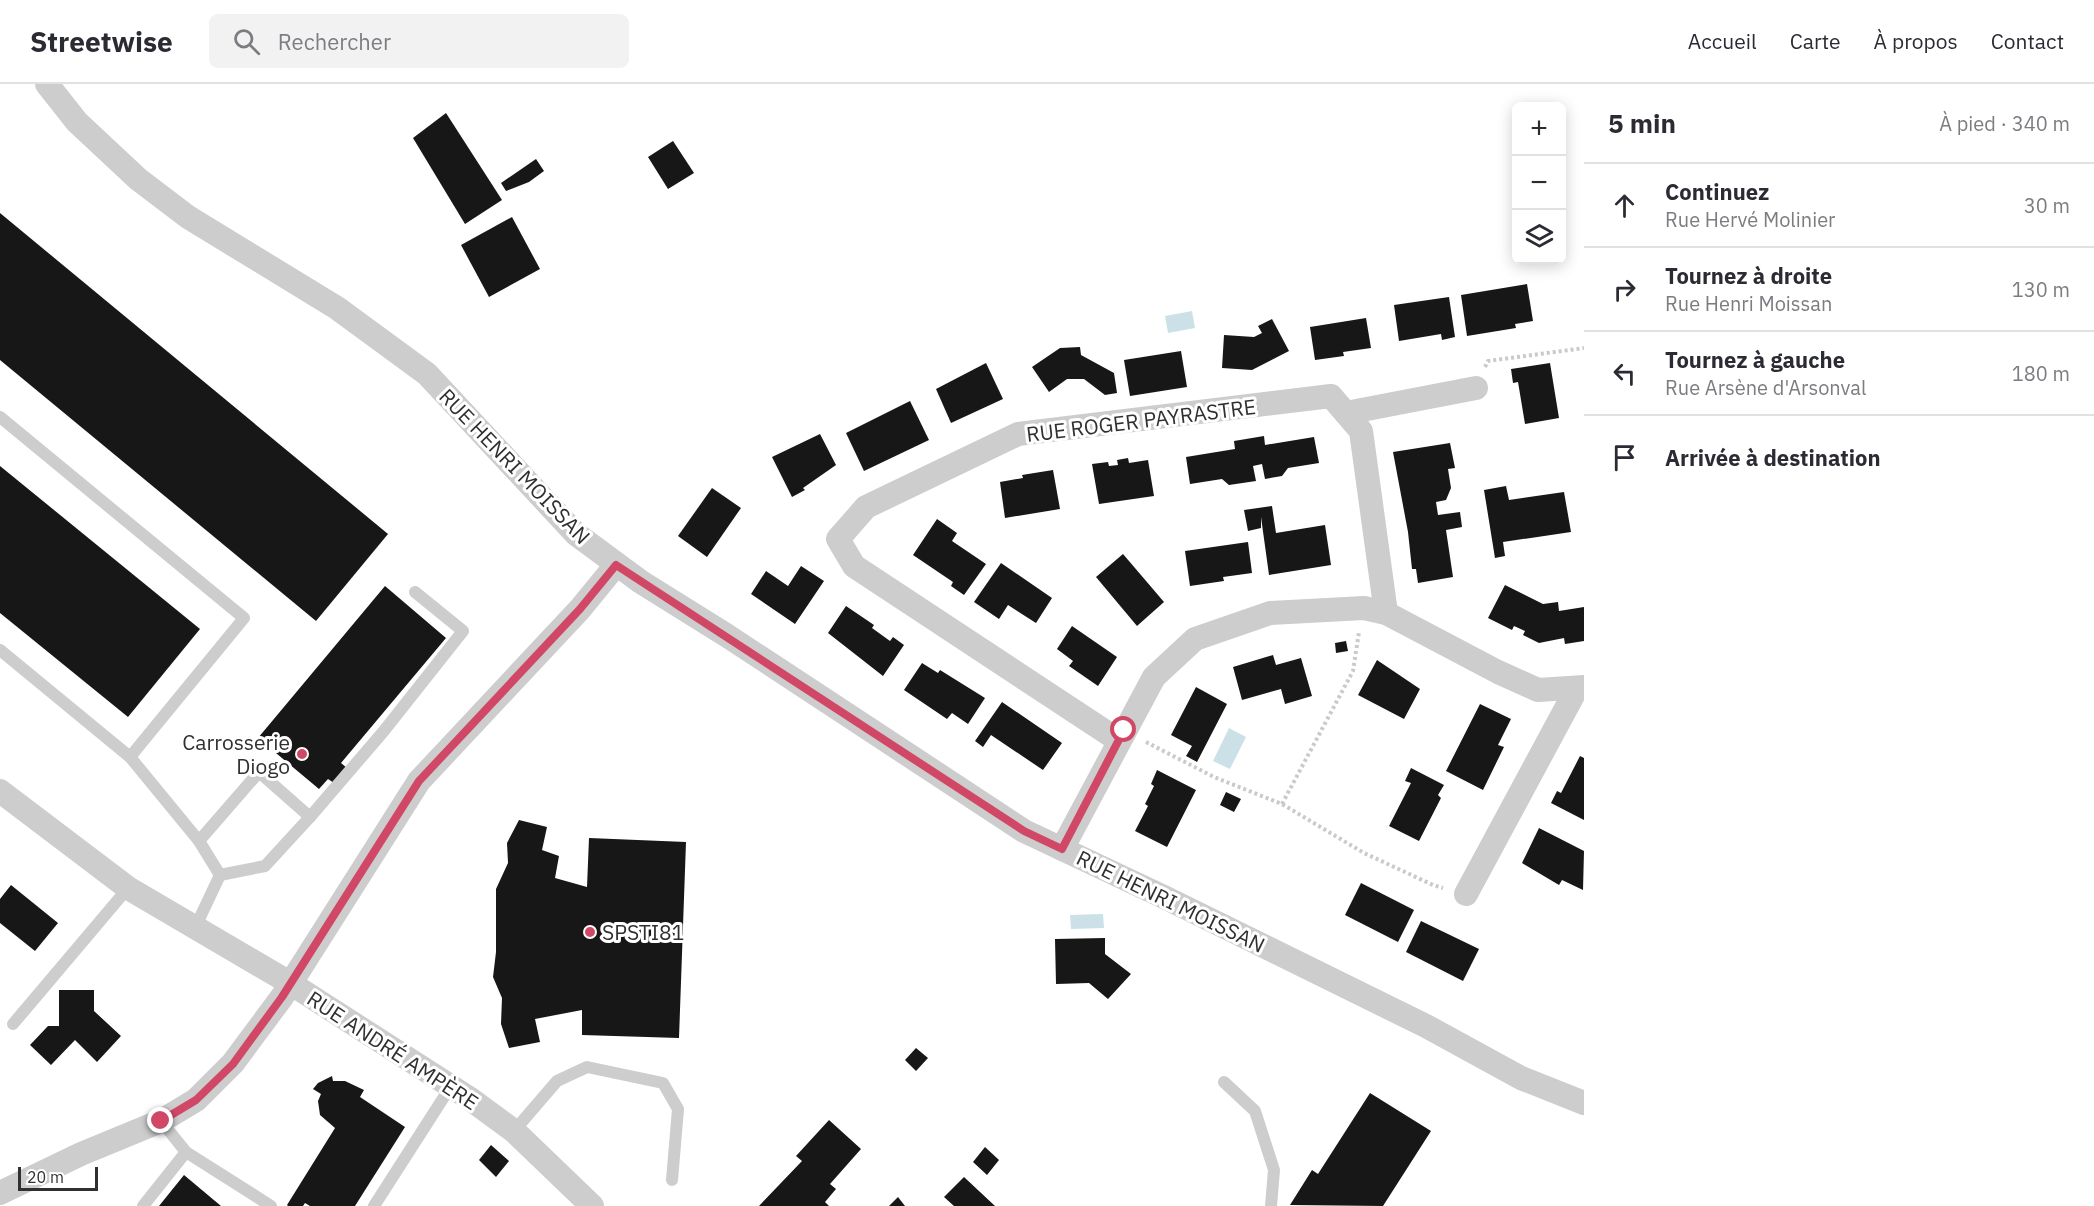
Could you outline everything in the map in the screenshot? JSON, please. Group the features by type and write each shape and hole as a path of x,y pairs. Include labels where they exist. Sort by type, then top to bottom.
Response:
{"street":[{"name":"RUE HENRI MOISSAN","path":"47,84 77,122 146,185 188,217 337,308 427,374 576,534 616,565 1024,831 1426,1026 1521,1078 1584,1103"},
{"path":"1346,413 1476,388"},
{"name":"RUE ROGER PAYRASTRE","path":"1121,735 854,566 838,539 866,507 1018,434 1331,396 1361,431 1375,610"},
{"path":"0,1192 81,1154 161,1121 196,1100 233,1064 290,983 419,781 580,609 616,565"},
{"path":"1062,849 1154,677 1196,639 1270,613 1375,610 1539,690 1580,688"},
{"path":"1467,894 1580,688"},
{"name":"RUE ANDRÉ AMPÈRE","path":"0,791 128,888 290,983 451,1086 514,1131 592,1206"},
{"name":"RUE HENRI MOISSAN","path":"1521,1078 1584,1094"}],"lane":[{"path":"0,417 244,618 130,758"},
{"path":"220,875 265,866 383,732 463,631 414,592"},
{"path":"0,650 130,758 199,841 220,875"},
{"path":"199,841 259,772 310,817"},
{"path":"195,928 220,875"},
{"path":"13,1024 128,888"},
{"path":"514,1131 557,1081 587,1067 663,1083 678,1109 672,1180"},
{"path":"1224,1082 1255,1111 1274,1170 1271,1206"},
{"path":"374,1206 451,1086"},
{"path":"161,1121 186,1152 271,1206"},
{"path":"143,1206 186,1152"}],"path":[{"path":"1476,388 1488,361 1584,348"},
{"path":"1282,804 1353,671 1375,610"},
{"path":"1121,735 1214,777 1282,804 1364,853 1433,885 1467,894"}],"shaded area":[{"path":"1192,311 1195,328 1168,333 1165,316"},
{"path":"1229,728 1246,737 1230,769 1213,761"},
{"path":"1103,914 1104,928 1071,929 1070,915"}],"building":[{"path":"446,113 502,200 465,224 413,138"},
{"path":"673,141 694,173 668,189 648,157"},
{"path":"536,159 544,171 529,182 506,191 501,183"},
{"path":"0,213 388,534 316,621 0,360"},
{"path":"512,217 540,269 489,297 461,245"},
{"path":"1527,284 1533,321 1515,324 1516,328 1467,336 1461,295"},
{"path":"1449,297 1455,337 1442,340 1441,334 1399,341 1394,305"},
{"path":"1366,318 1371,348 1343,352 1344,356 1315,360 1310,327"},
{"path":"1272,319 1289,351 1252,370 1222,368 1224,335 1254,337 1262,333 1258,326"},
{"path":"1080,347 1081,355 1114,373 1117,393 1105,395 1084,379 1067,379 1049,392 1032,367 1060,348"},
{"path":"1181,351 1187,387 1130,396 1124,360"},
{"path":"986,363 1003,399 951,423 936,389"},
{"path":"1550,363 1559,418 1525,424 1518,382 1513,383 1511,369"},
{"path":"910,401 929,440 864,471 846,433"},
{"path":"820,434 836,465 803,488 805,490 792,497 772,457"},
{"path":"1264,436 1265,445 1314,437 1319,463 1288,468 1282,476 1265,479 1262,464 1253,466 1256,481 1229,485 1222,479 1190,484 1186,457 1235,449 1234,441"},
{"path":"1450,443 1455,468 1448,469 1451,488 1446,500 1436,502 1438,515 1460,512 1462,527 1446,530 1453,577 1418,583 1416,569 1412,569 1408,532 1393,452"},
{"path":"1128,458 1129,463 1148,460 1154,496 1099,504 1092,464 1108,462 1109,466 1118,465 1117,460"},
{"path":"0,466 200,629 128,717 0,613"},
{"path":"1053,470 1060,509 1005,518 1000,482 1023,478 1022,475"},
{"path":"1506,486 1509,500 1564,492 1571,532 1503,542 1505,556 1495,558 1484,490"},
{"path":"712,488 741,508 707,557 678,536"},
{"path":"1272,506 1276,533 1325,525 1331,565 1269,575 1261,517 1261,528 1248,531 1244,510"},
{"path":"937,519 957,533 952,541 986,564 964,595 951,586 953,582 913,555"},
{"path":"1248,542 1252,573 1223,577 1224,581 1190,586 1185,551"},
{"path":"1123,554 1164,602 1137,626 1096,577"},
{"path":"1001,563 1052,598 1036,623 1008,605 999,619 974,602"},
{"path":"801,566 824,581 795,624 751,594 766,571 788,586"},
{"path":"1505,585 1543,604 1558,602 1559,611 1584,607 1584,641 1565,644 1564,638 1539,643 1523,635 1525,631 1514,626 1512,630 1488,618"},
{"path":"385,586 446,638 341,763 347,768 334,783 328,779 319,789 258,738"},
{"path":"846,606 874,625 872,628 890,641 893,637 904,645 883,676 828,633"},
{"path":"1072,626 1117,657 1098,686 1069,666 1073,661 1057,649"},
{"path":"1346,641 1348,651 1336,653 1335,643"},
{"path":"1273,655 1276,665 1301,658 1312,696 1285,704 1281,689 1242,700 1233,667"},
{"path":"1377,660 1420,689 1404,719 1358,695"},
{"path":"922,663 938,673 940,670 985,698 968,724 952,713 947,719 904,690"},
{"path":"1196,687 1227,704 1197,762 1186,756 1192,746 1171,735"},
{"path":"1002,702 1062,743 1043,770 991,735 983,747 975,741"},
{"path":"1480,704 1511,719 1498,745 1504,747 1483,790 1446,771"},
{"path":"1580,756 1584,758 1584,820 1551,803 1557,791 1561,793"},
{"path":"1411,768 1444,785 1438,795 1441,798 1419,841 1389,826 1411,783 1405,781"},
{"path":"1157,770 1196,790 1167,847 1135,831 1148,806 1145,804 1154,786 1151,784"},
{"path":"1226,792 1241,799 1234,812 1220,805"},
{"name":"SPSTI81","path":"519,820 547,827 542,850 559,856 555,878 587,887 589,838 686,842 679,1038 582,1035 582,1010 535,1019 540,1042 509,1048 501,1024 502,998 493,977 496,952 496,889 508,863 507,843"},
{"path":"1539,828 1584,851 1583,890 1562,880 1559,885 1522,863"},
{"path":"1361,883 1414,910 1398,942 1345,915"},
{"path":"11,885 58,923 35,951 0,923 0,899"},
{"path":"1421,921 1479,949 1463,981 1406,952"},
{"path":"1105,938 1105,954 1131,974 1108,999 1089,983 1056,984 1055,939"},
{"path":"59,990 94,990 94,1011 121,1036 97,1062 75,1040 51,1065 30,1045 48,1026 59,1026"},
{"path":"916,1048 928,1058 916,1071 905,1060"},
{"path":"332,1076 333,1081 345,1081 364,1090 360,1097 405,1127 355,1206 310,1206 305,1203 303,1206 288,1206 335,1128 320,1115 318,1101 321,1094 313,1089 318,1083"},
{"path":"1370,1093 1431,1131 1383,1206 1290,1205 1312,1170 1318,1174"},
{"path":"829,1120 861,1149 830,1184 836,1189 825,1202 829,1206 759,1206 802,1161 796,1156"},
{"path":"491,1145 509,1161 496,1177 479,1160"},
{"path":"985,1147 999,1160 987,1175 973,1162"},
{"path":"184,1175 221,1206 159,1206"},
{"path":"964,1177 995,1206 954,1206 944,1197"},
{"path":"898,1197 905,1206 889,1206"}],"place":[{"name":"Carrosserie Diogo","path":"302,754"},
{"name":"SPSTI81","path":"590,932"}],"route":[{"path":"161,1121 196,1100 233,1064 282,997 419,781 580,609 616,565 1024,831 1062,849 1124,730"}]}
